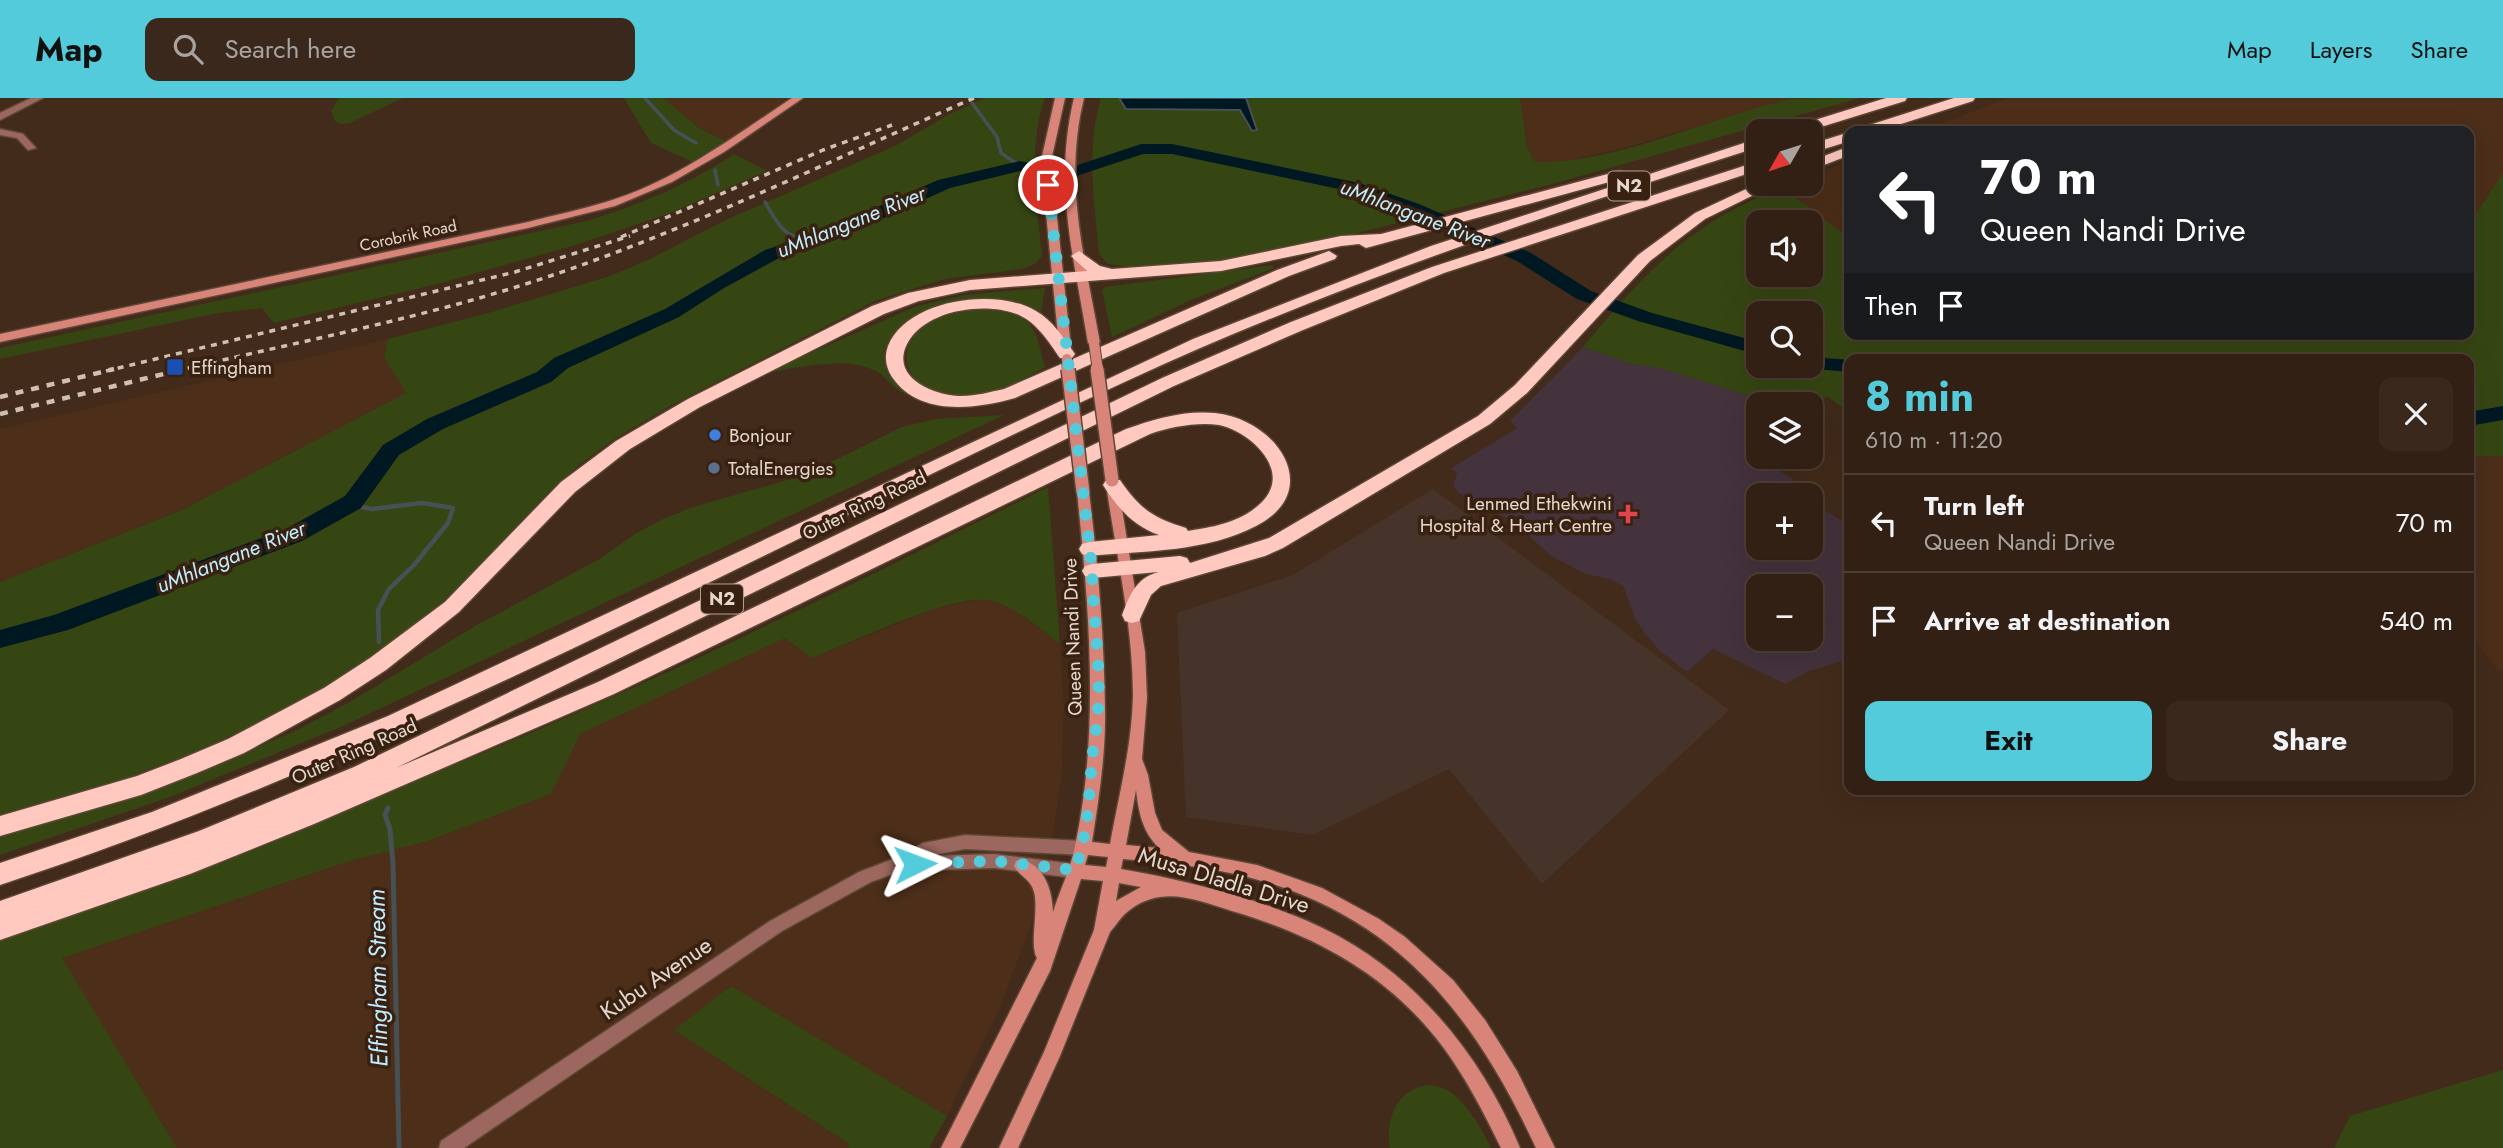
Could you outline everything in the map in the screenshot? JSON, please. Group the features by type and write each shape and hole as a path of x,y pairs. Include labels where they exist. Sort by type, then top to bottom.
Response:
{"highway":[{"path":"1824,122 1900,98"},
{"path":"1881,126 1968,98"},
{"path":"1902,126 1953,103"},
{"path":"1824,145 1844,138"},
{"path":"1066,357 1038,320 1027,312 995,304 974,304 960,305 919,321 901,339 894,360 898,375 904,382 919,393 939,400 961,402 1009,394 1283,273 1385,236 1716,149 1746,144"},
{"name":"Outer Ring Road","path":"0,874 114,837 355,741 444,702 1130,372 1217,333 1412,257 1746,146"},
{"path":"1824,161 1844,152"},
{"name":"Outer Ring Road","path":"0,912 207,839 349,779 1168,382 1297,326 1438,271 1746,170"},
{"path":"1132,615 1136,600 1146,586 1166,576 1258,551 1293,534 1462,435 1508,402 1624,277 1673,234 1722,204 1746,194"},
{"path":"0,826 141,785 189,766 236,746 332,694 388,657 452,607 568,487 623,445 694,403 872,313 914,297 1058,270 1084,279 1221,266 1385,236"},
{"path":"1079,256 1094,269 1120,276"},
{"path":"0,929 168,871 293,822 581,699 1152,426 1172,421 1219,419 1254,432 1276,453 1282,477 1280,489 1266,510 1240,527 1203,535 1089,549"},
{"path":"1112,483 1131,511 1152,526 1167,531 1203,535"},
{"path":"1092,570 1190,562 1210,563"}],"main road":[{"name":"Corobrik Road","path":"0,338 539,223 611,204 692,168 798,98"},
{"name":"Queen Nandi Drive","path":"950,1148 1041,971 1083,848 1090,803 1098,710 1092,570 1046,161 1059,98"},
{"path":"1008,1148 1051,1056 1102,930 1133,759 1140,698 1138,652 1127,568 1071,199 1070,137 1079,98"},
{"path":"1133,759 1142,776 1146,814 1153,833 1168,848 1190,860"},
{"name":"Musa Dladla Drive","path":"1083,848 1190,860 1255,871 1290,882 1337,903 1401,944 1465,1007 1480,1028 1505,1069 1546,1148"},
{"path":"1022,866 1034,873 1044,900 1041,971"},
{"name":"Musa Dladla Drive","path":"1075,870 1112,873 1176,887 1282,919 1333,942 1404,993 1438,1027 1489,1105 1511,1148"},
{"path":"1102,930 1113,914 1133,897 1151,890 1176,887"}],"street":[{"path":"0,117 38,98"},
{"path":"0,132 20,136 31,148"},
{"name":"Kubu Avenue","path":"448,1148 776,926 834,892 929,848 965,842 1083,848"},
{"name":"Kubu Avenue","path":"899,864 994,861 1075,870"}],"shaded area":[{"path":"663,98 788,98 727,142 699,128"},
{"path":"1520,98 1793,98 1620,149 1560,162 1535,162 1527,147"},
{"path":"2008,98 2503,98 2503,173 2474,216 2474,126 1935,126"},
{"path":"1844,162 1844,234 1823,218 1823,210 1812,210 1794,196 1824,196 1824,171"},
{"path":"388,339 384,357 407,393 182,510 0,582 0,429"},
{"name":"Lenmed Ethekwini Hospital & Heart Centre","path":"1583,347 1632,364 1659,368 1746,395 1746,469 1776,469 1798,483 1746,483 1746,560 1823,560 1823,509 1844,522 1844,661 1809,671 1785,684 1713,649 1687,672 1660,651 1645,634 1636,620 1623,586 1609,579 1586,574 1551,556 1514,522 1459,493 1453,486 1457,473 1450,469 1517,428 1510,421"},
{"path":"2503,456 2503,669 2499,671 2474,640 2474,457"},
{"path":"1433,489 1729,710 1542,884 1449,769 1312,835 1186,817 1177,613 1293,575"},
{"path":"984,599 1011,607 1060,644 1064,705 1062,773 1051,847 1030,928 997,1014 947,1116 731,986 674,1030 849,1144 848,1148 177,1148 61,958 350,861 428,841 550,794 579,734 785,637 812,658 939,607"}],"green space":[{"path":"339,98 403,98 350,123 340,124 335,121 331,111"},
{"path":"624,98 663,98 699,128 727,142 695,163 651,143"},
{"path":"985,98 1045,98 1036,137 1036,196 1042,256 1035,264 1022,269 945,279 877,300 672,405 616,438 580,464 548,493 451,595 379,652 323,688 257,724 185,756 110,784 0,816 0,582 182,510 406,393 384,357 388,339 492,312 610,276 648,260 728,219 895,146 950,114"},
{"path":"1101,98 1119,98 1126,109 1240,110 1247,126 1257,130 1246,98 1520,98 1527,147 1535,162 1598,156 1790,99 1860,98 1785,119 1746,119 1746,130 1552,184 1310,245 1230,260 1140,268 1108,264 1099,254 1092,156"},
{"path":"734,154 767,171 670,213 579,244 441,283 274,323 262,308 218,313 0,359 0,348 586,221 663,193"},
{"path":"2503,173 2503,456 2474,457 2474,354 1844,354 1844,408 1828,397 1823,398 1823,392 1746,392 1746,395 1659,368 1632,364 1583,347 1628,295 1671,252 1720,217 1762,196 1794,196 1812,210 1746,210 1746,287 1823,287 1823,218 1844,234 1844,340 2474,340 2474,216"},
{"path":"1273,265 1274,268 1193,299 1112,337 1102,290 1105,287"},
{"path":"1045,288 1041,312 1009,301 975,299 942,306 914,318 893,335 884,355 890,376 914,397 895,388 874,370 862,366 820,364 765,373 917,306 964,295"},
{"path":"990,310 1016,316 1031,326 1039,342 1045,367 1003,389 961,397 933,392 915,379 907,362 910,343 924,326 951,314"},
{"path":"1004,415 343,726 170,797 0,855 0,836 169,785 297,730 348,703 477,625 598,560 635,534 663,519 693,507 805,475 902,427 936,419"},
{"path":"1048,487 1060,644 1016,611 986,600 969,600 925,612 812,658 785,638 580,734 551,794 428,841 350,861 62,958 177,1148 0,1148 0,936 258,842 582,711 717,649"},
{"path":"731,986 947,1116 929,1148 848,1148 849,1144 674,1030"},
{"path":"2503,1070 2503,1148 2334,1148 2350,1116"},
{"path":"1426,1085 1443,1088 1458,1098 1491,1148 1390,1148 1389,1127 1395,1108 1407,1093"}],"water":[{"path":"1119,98 1246,98 1257,130 1252,131 1240,110 1126,109"}],"waterway":[{"path":"645,98 674,130 696,143"},
{"path":"972,103 997,137 1001,153 1020,166"},
{"name":"uMhlangane River","path":"0,639 59,623 294,535 353,502 391,450 435,424 544,377 561,363 672,313 717,284 772,254 828,236 944,184 1020,166 1064,175 1141,149 1172,149 1353,187 1413,208 1524,257 1584,295 1645,317 1746,345"},
{"path":"715,170 718,185"},
{"path":"765,202 781,227 793,236 823,237"},
{"name":"uMhlangane River","path":"1823,364 1844,366"},
{"name":"uMhlangane River","path":"2474,418 2503,413"},
{"name":"Effingham Stream","path":"361,491 352,505 372,509 422,503 453,508 448,523 414,565 389,589 378,610 379,642"},
{"name":"Effingham Stream","path":"388,808 385,815 390,829 393,864 399,1148"}],"railway":[{"path":"176,371 411,316 550,276 711,214 974,98"},
{"path":"621,237 823,150 892,125"},
{"path":"106,371 515,272 630,236"},
{"path":"0,397 114,369"},
{"path":"0,414 184,369"}],"place":[{"name":"Effingham","path":"175,367"},
{"name":"Bonjour","path":"715,435"},
{"name":"TotalEnergies","path":"714,468"},
{"name":"Lenmed Ethekwini Hospital & Heart Centre","path":"1628,514"}],"route":[{"path":"915,864 994,861 1075,870 1083,848 1098,710 1097,651 1092,614 1092,570 1048,185"}]}
